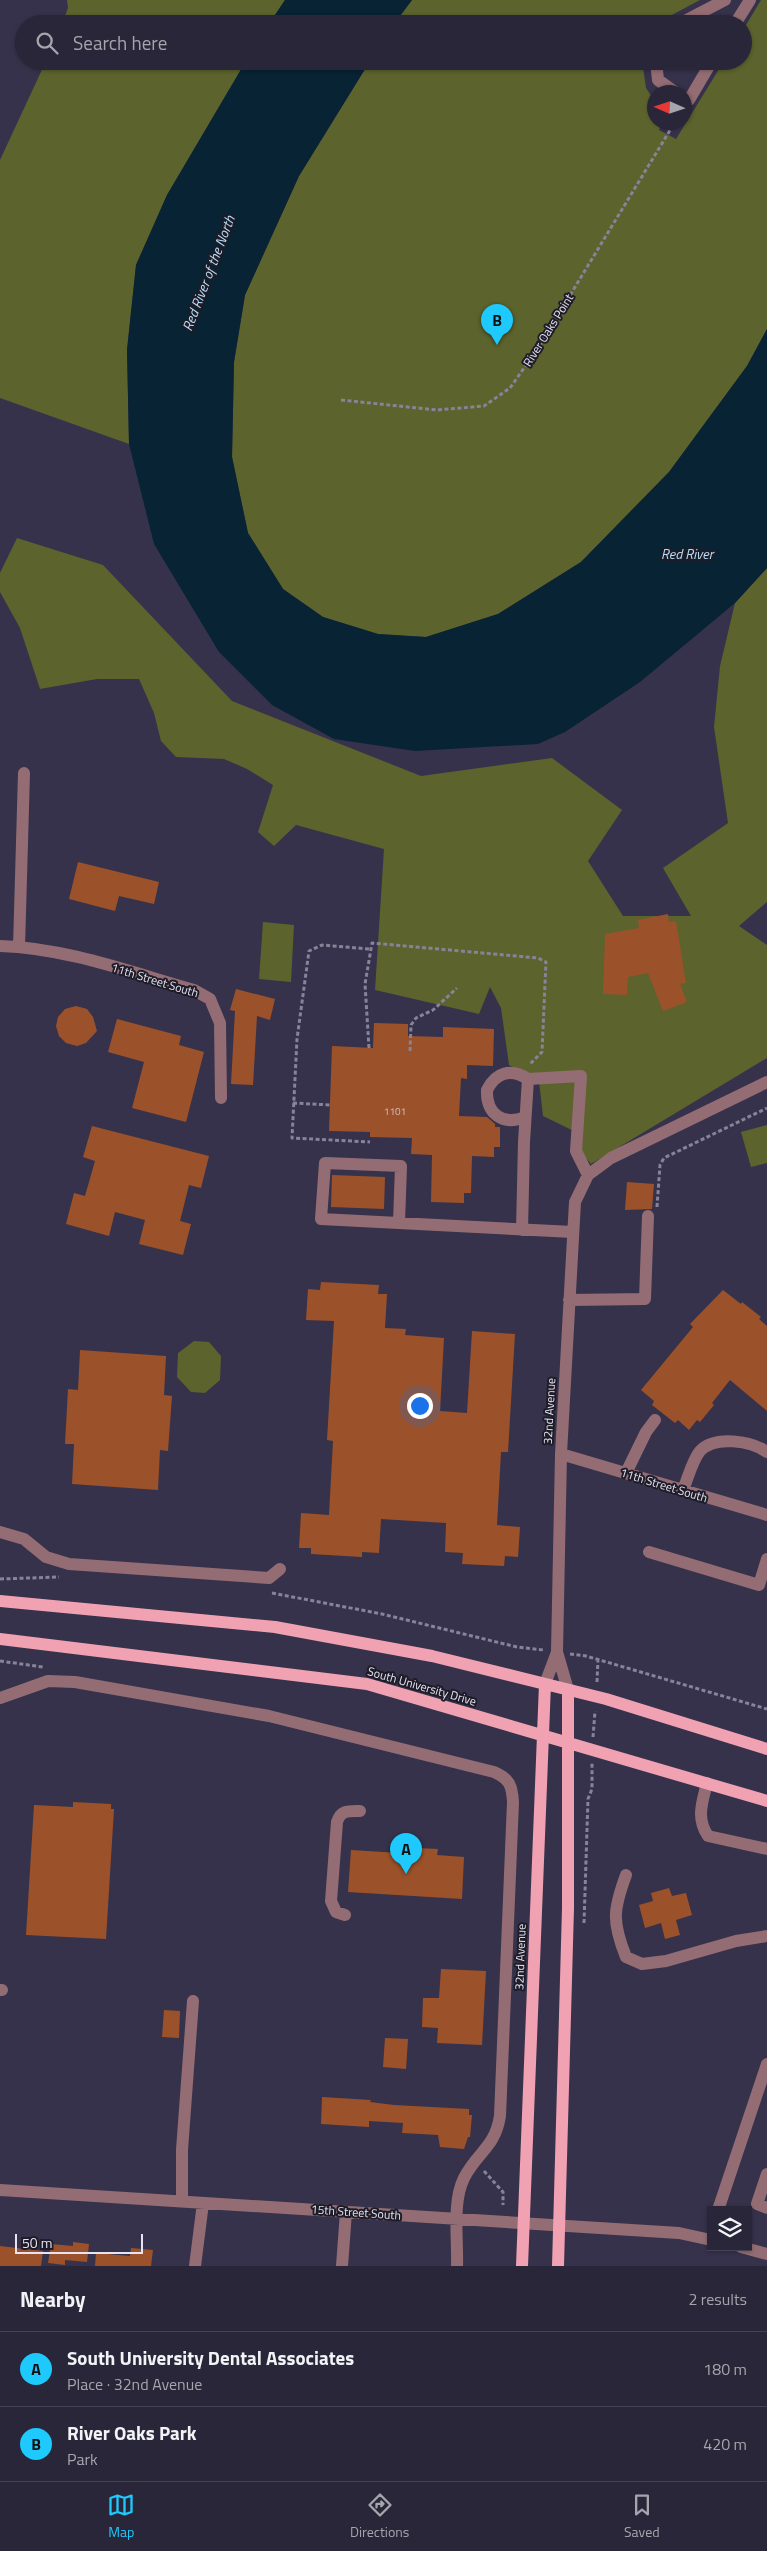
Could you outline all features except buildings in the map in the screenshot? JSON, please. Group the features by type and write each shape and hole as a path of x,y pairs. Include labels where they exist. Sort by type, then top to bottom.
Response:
{"main road":[{"path":"0,1601 275,1627 432,1656 596,1697 767,1750"},
{"name":"South University Drive","path":"0,1639 367,1684 767,1801"},
{"name":"32nd Avenue","path":"522,2266 545,1684"},
{"name":"32nd Avenue","path":"558,2266 568,1908 568,1690"}],"street":[{"path":"696,15 725,0"},
{"path":"741,15 750,0"},
{"path":"657,70 658,80 665,85"},
{"path":"692,95 707,70"},
{"path":"19,946 24,773"},
{"name":"11th Street South","path":"0,946 19,946 55,951 194,990 210,999 220,1023 221,1098"},
{"path":"525,1117 509,1121 501,1119 494,1114 487,1099 487,1090 497,1076 513,1072 524,1076 581,1076 576,1151 588,1175 611,1158 767,1082"},
{"path":"522,1230 525,1117 524,1076"},
{"path":"399,1223 401,1166 325,1163 321,1219 573,1232"},
{"name":"32nd Avenue","path":"568,1690 557,1652 560,1454 575,1202 588,1175"},
{"path":"569,1300 645,1299 648,1216"},
{"path":"626,1473 646,1432 655,1420"},
{"path":"683,1490 698,1455 709,1445 738,1442 752,1445 767,1452"},
{"name":"11th Street South","path":"560,1454 767,1515"},
{"path":"0,1532 24,1539 46,1557 69,1564 268,1578 280,1569"},
{"path":"649,1552 759,1585 767,1559"},
{"name":"32nd Avenue","path":"545,1684 557,1652"},
{"path":"0,1698 17,1694 48,1681 75,1682 269,1716 494,1772 505,1777 511,1785 513,1802 500,2116 494,2140 471,2166 463,2180 459,2195 457,2266"},
{"path":"707,1783 700,1815 700,1825 708,1836 767,1849"},
{"path":"344,1915 336,1912 331,1901 337,1822 339,1815 346,1810 360,1811"},
{"path":"626,1875 617,1900 616,1931 626,1957 642,1964 666,1961 736,1940 767,1936"},
{"path":"182,2201 182,2150 193,2001"},
{"path":"719,2206 767,2064"},
{"path":"767,2174 757,2204 767,2208"},
{"name":"15th Street South","path":"0,2190 707,2236"},
{"path":"195,2266 203,2203"},
{"path":"342,2266 346,2212"},
{"path":"752,2248 766,2250"}],"path":[{"name":"River Oaks Point","path":"341,400 437,410 484,406 510,388 538,348 670,130"},
{"path":"369,1048 369,1025 364,1002 369,950 372,943 538,958 546,962 542,1052 524,1076"},
{"path":"369,950 322,945 309,951 297,1039 292,1138 370,1142"},
{"path":"410,1051 411,1026 416,1018 433,1010 457,988"},
{"path":"293,1103 330,1105"},
{"path":"648,1216 656,1214 660,1165 664,1158 767,1108"},
{"path":"0,1579 69,1578"},
{"path":"268,1592 382,1614 517,1647 598,1659 767,1709"},
{"path":"590,1782 598,1659"},
{"path":"482,2169 503,2192 503,2205"}],"green space":[{"path":"67,0 285,0 275,15 65,15 68,8"},
{"path":"412,0 700,0 672,15 401,15"},
{"path":"761,0 767,0 767,329 747,366 669,472 581,562 498,614 426,637 378,634 323,617 283,589 248,533 232,457 234,362 245,295 299,176 364,70 643,70 647,90 647,130 659,130 676,139 682,130 692,130 692,113 718,70 752,70 752,15"},
{"path":"42,70 241,70 167,195 136,265 127,350 129,444 0,398 0,160"},
{"path":"17,538 103,565 232,701 421,776 552,758 622,810 588,861 623,916 691,916 663,868 728,823 714,727 720,666 735,603 767,568 767,902 739,926 767,945 767,1058 591,1164 580,1151 582,1135 543,1116 539,1081 509,1065 501,1008 490,987 479,1014 375,990 384,849 296,825 274,846 258,832 273,785 247,769 224,759 176,757 161,741 154,713 139,679 97,679 40,689 20,628 0,592 0,573"},
{"path":"263,922 294,925 291,982 259,979"},
{"path":"767,1125 767,1163 751,1167 741,1132"},
{"path":"194,1341 209,1342 221,1356 220,1380 205,1393 191,1392 177,1377 178,1353"}],"water":[{"path":"285,0 412,0 401,15 275,15"},
{"name":"Red River","path":"241,70 364,70 299,176 245,295 234,362 232,457 248,533 283,589 323,617 378,634 426,637 498,614 581,562 669,472 747,366 767,329 767,568 735,603 640,682 565,732 538,744 415,751 334,739 272,705 219,652 154,544 129,444 127,350 136,265 167,195"}],"place":[{"name":"River Oaks Park","path":"497,345"},
{"name":"South University Dental Associates","path":"406,1874"}],"water label":[{"name":"Red River of the North","path":"208,273"}]}
